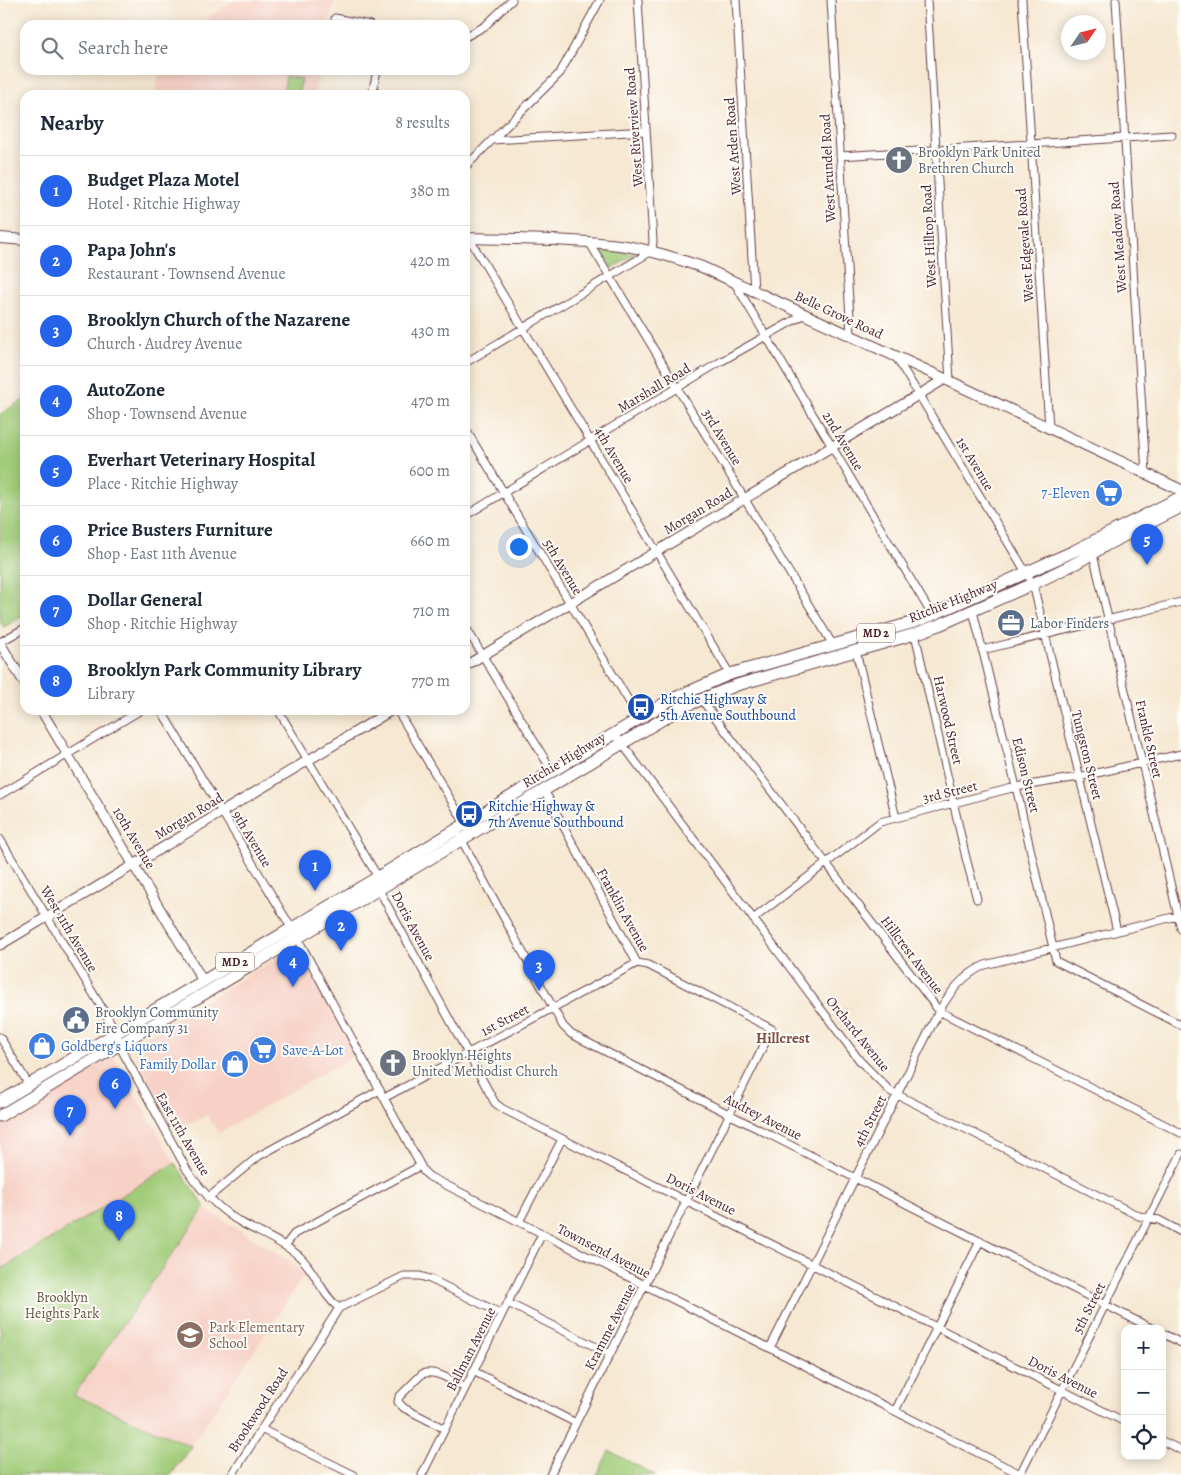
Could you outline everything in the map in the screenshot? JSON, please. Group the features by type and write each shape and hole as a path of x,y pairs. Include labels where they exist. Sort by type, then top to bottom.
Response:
{"main road":[{"path":"0,238 20,240"},
{"name":"Belle Grove Road","path":"470,238 589,242 620,245 652,252 702,267 1146,472 1181,490"},
{"name":"Ritchie Highway","path":"0,1102 378,877 670,700 730,674 911,623 1026,573 1181,497"},
{"name":"Ritchie Highway","path":"0,1116 298,939 666,716 701,699 737,685 915,634 1032,584 1181,507"}],"street":[{"path":"470,34 484,26 512,0"},
{"path":"470,163 560,74 600,0"},
{"name":"West Riverview Road","path":"638,0 653,241 652,252"},
{"name":"West Arden Road","path":"736,0 754,290"},
{"name":"West Arundel Road","path":"831,0 851,335"},
{"name":"West Hilltop Road","path":"927,0 948,380"},
{"name":"West Edgevale Road","path":"1022,0 1049,428"},
{"name":"West Meadow Road","path":"1116,0 1146,472"},
{"path":"335,18 345,20"},
{"path":"373,90 376,75"},
{"path":"492,140 646,130"},
{"path":"840,156 1172,135"},
{"name":"3rd Avenue","path":"589,242 833,645"},
{"name":"4th Avenue","path":"470,243 737,685"},
{"path":"470,360 652,252"},
{"name":"2nd Avenue","path":"732,280 932,614"},
{"name":"Marshall Road","path":"470,513 677,388 805,314"},
{"name":"1st Avenue","path":"895,356 1032,584"},
{"name":"Morgan Road","path":"470,663 918,395 948,380"},
{"name":"5th Avenue","path":"470,436 639,718"},
{"name":"Frankle Street","path":"1093,554 1181,929"},
{"name":"Tungston Street","path":"1032,584 1117,931"},
{"path":"982,650 1181,602"},
{"name":"Edison Street","path":"973,610 1056,961 1181,1025"},
{"path":"20,631 0,642 20,676"},
{"path":"470,634 552,771"},
{"name":"Harwood Street","path":"915,634 977,899"},
{"path":"856,651 896,818"},
{"name":"Hillcrest Avenue","path":"701,699 939,1012 1181,1133"},
{"name":"10th Avenue","path":"43,715 203,981"},
{"path":"0,795 133,715"},
{"name":"9th Avenue","path":"164,715 291,928"},
{"path":"281,715 378,877"},
{"name":"Morgan Road","path":"0,945 384,715"},
{"path":"400,715 467,837"},
{"name":"Orchard Avenue","path":"614,733 860,1060 890,1091 1140,1216 1159,1220 1181,1232"},
{"name":"3rd Street","path":"753,919 880,822 1016,787 1079,777 1181,754"},
{"name":"Franklin Avenue","path":"544,790 637,963 648,965 772,1030"},
{"name":"Audrey Avenue","path":"460,826 553,1008 567,1031 575,1037 1145,1325"},
{"name":"West 11th Avenue","path":"0,839 117,1032"},
{"name":"Doris Avenue","path":"378,877 379,890 467,1054 495,1103 503,1109 1121,1420"},
{"name":"4th Street","path":"770,1348 939,1012 957,984 974,970 985,965 1179,915"},
{"name":"Townsend Avenue","path":"291,928 420,1166 430,1177 1021,1474"},
{"name":"1st Street","path":"384,1098 637,963"},
{"name":"Kramme Avenue","path":"550,1475 772,1030"},
{"name":"East 11th Avenue","path":"117,1032 119,1045 187,1170 208,1198 241,1222 285,1246 305,1261 325,1293 339,1308"},
{"path":"0,1037 29,1085"},
{"path":"208,1198 259,1156 380,1090"},
{"path":"520,1222 562,1139"},
{"name":"5th Street","path":"1021,1474 1181,1154"},
{"path":"285,1246 294,1234 420,1166"},
{"name":"Ballman Avenue","path":"422,1475 542,1234"},
{"path":"895,1411 980,1241"},
{"path":"339,1308 404,1276 413,1275 430,1279 502,1314"},
{"path":"508,1303 610,1354"},
{"name":"Brookwood Road","path":"232,1475 339,1308"},
{"path":"1166,1335 1181,1343"},
{"path":"474,1371 576,1422"},
{"path":"445,1429 404,1408 398,1402 399,1397 426,1372 437,1374 465,1388"},
{"path":"261,1429 354,1475"},
{"path":"1166,1443 1181,1450"}],"shaded area":[{"path":"236,0 334,0 330,20 204,20"},
{"path":"159,75 319,75 315,90 156,90"},
{"path":"297,946 355,1055 219,1133 207,1115 175,1131 131,1045"},
{"path":"110,1058 114,1058 175,1163 0,1270 0,1124"},
{"name":"Park Elementary School","path":"205,1207 290,1261 304,1275 191,1446 74,1395"}],"green space":[{"path":"286,76 302,79 299,90 284,90"},
{"path":"602,250 636,254 612,268"},
{"path":"20,402 20,618 4,627 0,622 0,414"},
{"name":"Brooklyn Heights Park","path":"175,1163 205,1207 74,1395 191,1446 171,1475 0,1475 0,1270"},
{"path":"609,1451 655,1475 597,1475"}],"place":[{"name":"Brooklyn Park United Brethren Church","path":"899,160"},
{"name":"7-Eleven","path":"1109,493"},
{"name":"Everhart Veterinary Hospital","path":"1147,565"},
{"name":"Labor Finders","path":"1011,623"},
{"name":"Ritchie Highway & 5th Avenue Southbound","path":"641,707"},
{"name":"Ritchie Highway & 7th Avenue Southbound","path":"469,814"},
{"name":"Budget Plaza Motel","path":"315,891"},
{"name":"Papa John's","path":"341,951"},
{"name":"AutoZone","path":"293,987"},
{"name":"Brooklyn Church of the Nazarene","path":"539,991"},
{"name":"Brooklyn Community Fire Company 31","path":"76,1020"},
{"name":"Goldberg's Liquors","path":"42,1046"},
{"name":"Save-A-Lot","path":"263,1050"},
{"name":"Brooklyn Heights United Methodist Church","path":"393,1063"},
{"name":"Family Dollar","path":"235,1064"},
{"name":"Price Busters Furniture","path":"115,1109"},
{"name":"Dollar General","path":"70,1136"},
{"name":"Brooklyn Park Community Library","path":"119,1241"},
{"name":"Park Elementary School","path":"190,1335"}],"district":[{"name":"Hillcrest","path":"783,1038"}]}
